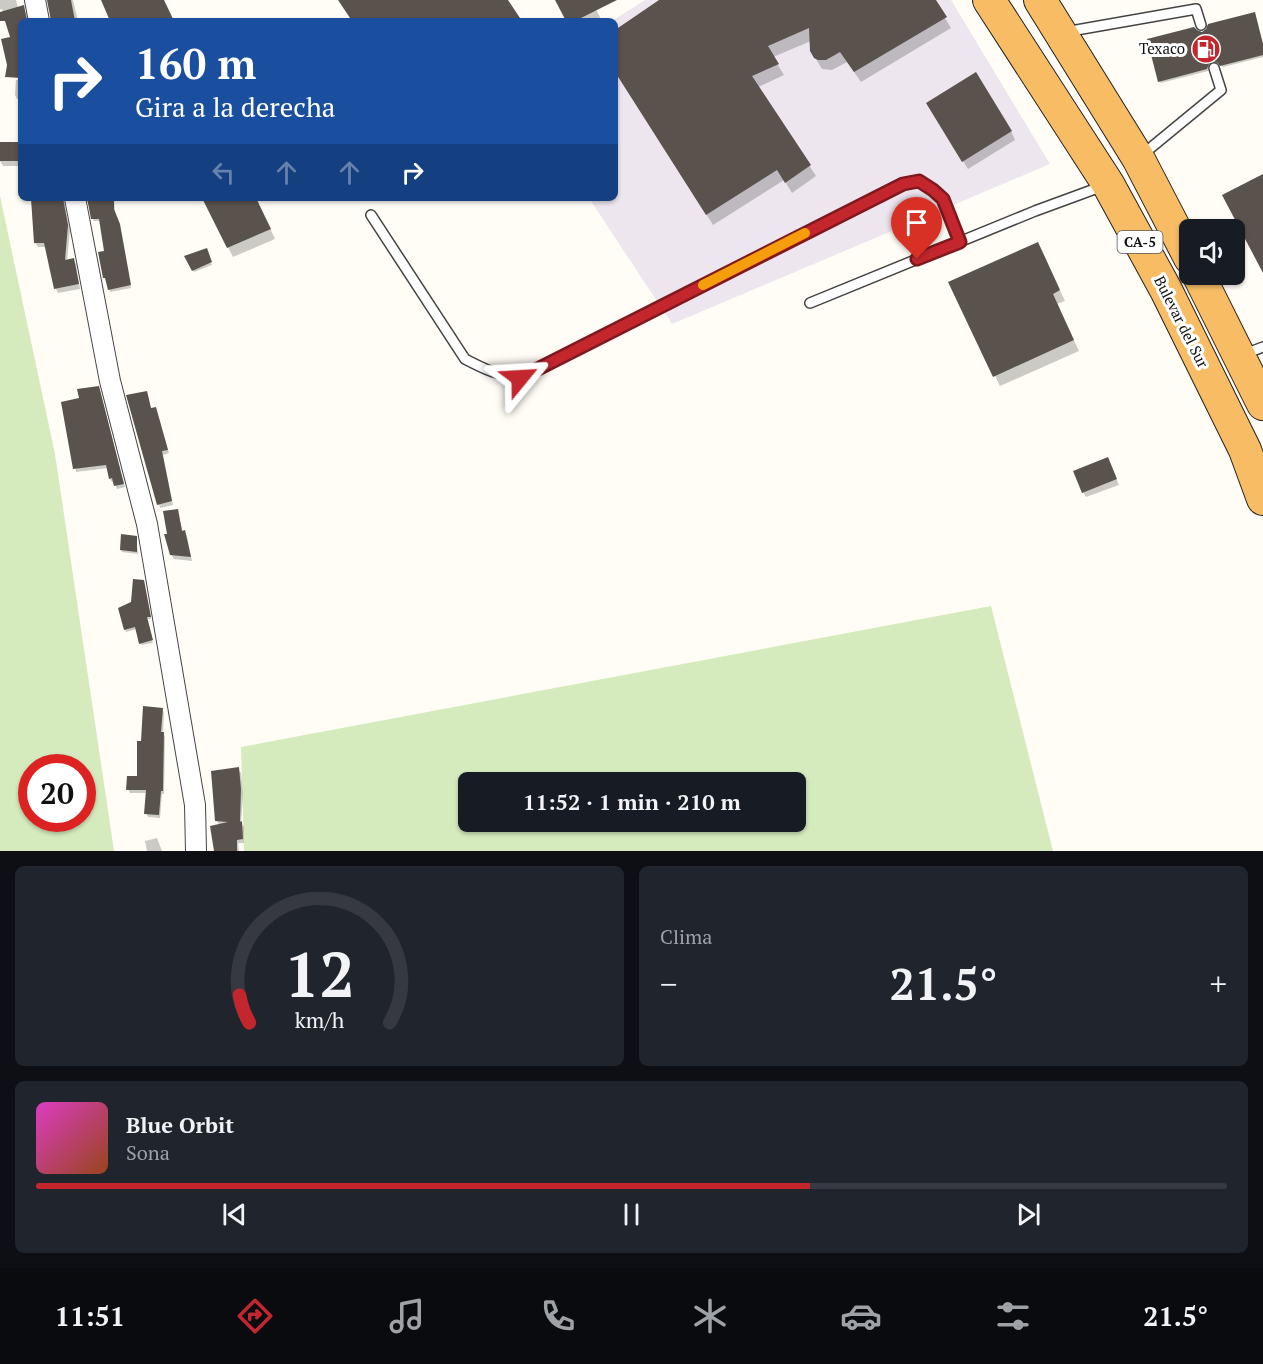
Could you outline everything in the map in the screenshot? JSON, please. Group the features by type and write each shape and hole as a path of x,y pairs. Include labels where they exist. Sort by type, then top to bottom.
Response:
{"highway":[{"name":"Bulevar del Sur","path":"989,0 1108,184 1166,290 1245,450 1263,499"},
{"name":"CA-5","path":"1040,0 1137,158 1179,237"},
{"path":"1206,285 1252,351 1263,404"}],"street":[{"path":"34,0 38,18"},
{"path":"76,201 110,381 147,524 195,805 196,851"}],"lane":[{"path":"1061,33 1197,9 1202,25"},
{"path":"1137,158 1221,90 1214,68"},
{"path":"371,215 465,359 487,371 505,377 520,378 903,184 919,181 943,199 960,242"},
{"path":"810,303 1035,211 1108,184"}],"shaded area":[{"path":"645,0 951,0 1050,164 672,324 591,201 618,201 617,18"}],"green space":[{"path":"0,196 55,454 114,851 0,851"},
{"path":"991,606 1053,851 244,851 241,747"}],"building":[{"path":"47,0 71,0 74,18 50,18"},
{"path":"101,0 164,0 173,18 109,18"},
{"path":"338,0 508,0 520,18 350,18"},
{"path":"555,0 617,0 581,18 564,18"},
{"path":"659,0 936,0 947,17 854,72 840,52 826,60 814,58 810,51 809,28 768,46 779,64 752,76 811,165 785,183 777,170 706,215 618,77 618,28"},
{"path":"24,5 26,18 18,18 18,78 5,77 7,65 1,39 10,37 5,21 0,21 0,12"},
{"name":"Texaco","path":"1255,12 1263,44 1263,55 1220,66 1213,61 1207,69 1158,82 1147,39 1194,27 1202,32 1208,24"},
{"path":"976,72 1012,131 962,162 926,103"},
{"path":"0,142 18,142 18,161 0,161"},
{"path":"1263,174 1263,273 1245,239 1245,219 1235,219 1222,195"},
{"path":"31,201 64,201 68,225 65,260 74,258 79,284 54,289 44,243 34,243"},
{"path":"88,201 114,201 131,285 108,290 98,252 104,251 99,219 91,219"},
{"path":"204,201 257,201 271,229 227,248"},
{"path":"1038,242 1060,290 1053,294 1074,340 993,377 948,282"},
{"path":"207,248 212,262 192,271 184,256"},
{"path":"99,386 124,484 114,486 112,478 109,479 106,465 73,469 61,402 79,398 77,389"},
{"path":"147,391 151,408 156,407 168,450 162,451 172,501 157,505 126,395"},
{"path":"1108,457 1117,479 1082,493 1073,471"},
{"path":"178,509 182,531 185,530 191,557 170,555 164,534 167,534 163,511"},
{"path":"121,534 137,536 137,552 120,550"},
{"path":"133,579 144,580 151,617 147,617 153,640 139,644 135,627 124,630 118,608 131,602"},
{"path":"143,706 163,708 161,732 164,732 163,791 161,791 159,815 144,814 146,790 126,790 127,776 137,776 137,741 141,741"},
{"path":"239,767 240,822 242,821 243,839 237,840 237,851 214,851 210,826 228,822 215,821 211,771"}],"slow traffic":[{"path":"703,285 805,233"}],"place":[{"name":"Texaco","path":"1206,49"}],"route":[{"path":"520,378 903,184 919,181 943,199 960,242 917,259"}]}
